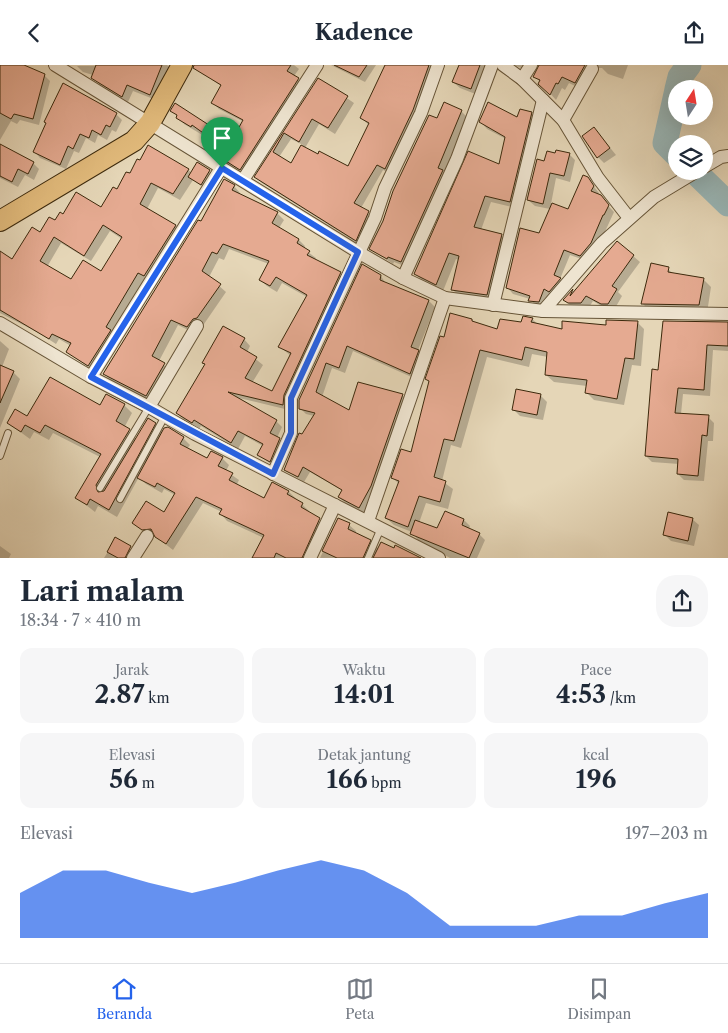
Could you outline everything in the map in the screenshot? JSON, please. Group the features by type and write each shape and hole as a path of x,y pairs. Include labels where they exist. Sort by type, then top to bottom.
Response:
{"main road":[{"path":"0,221 134,141 150,123 182,65"}],"street":[{"path":"55,65 358,252 403,278 445,298 542,311 728,314"},
{"path":"243,180 317,65"},
{"path":"273,474 291,433 291,398 374,218 385,188 420,113 438,65"},
{"path":"403,278 457,159 492,65"},
{"path":"503,65 522,79 564,120 598,179 629,218"},
{"path":"522,79 531,65"},
{"path":"564,120 592,69"},
{"path":"494,305 542,100"},
{"path":"91,377 222,168"},
{"path":"542,311 586,260 629,218 654,197 682,180"},
{"path":"368,521 445,298"},
{"path":"0,323 91,377 273,474 439,558"},
{"path":"149,407 197,326"},
{"path":"310,558 335,505"},
{"path":"133,558 147,536"}],"lane":[{"path":"100,488 149,407"},
{"path":"120,499 166,417"},
{"path":"0,456 8,433"},
{"path":"368,558 382,528"}],"building":[{"path":"0,65 24,65 45,74 33,119 14,114 11,119 0,113"},
{"path":"96,65 162,65 150,95 127,85 122,97 91,78"},
{"path":"194,65 291,65 287,71 299,78 240,170 207,149 213,140 192,125 191,127 176,118 177,115 170,111 175,103 232,140 243,120 211,103 221,85 193,68"},
{"path":"334,65 367,65 359,77"},
{"path":"385,65 429,65 413,110 385,169 377,165 354,203 369,211 356,241 254,177 318,78 348,96 328,128 312,119 299,142 284,133 273,152 291,163 301,145 318,154 319,151 348,166 369,123 360,118"},
{"path":"459,65 480,65 471,89 452,82"},
{"path":"539,65 585,65 575,83 562,77 558,84 556,83 550,95 538,84 540,80 533,77"},
{"path":"63,83 117,113 110,127 106,125 101,135 92,130 89,138 80,134 73,149 68,146 60,165 33,152 46,123 44,122"},
{"path":"444,102 462,110 438,168 443,170 401,262 388,257 387,259 369,249 383,221 393,191 429,115 437,118"},
{"path":"488,102 517,117 520,109 532,112 510,202 485,196 474,227 502,234 487,295 451,290 459,256 449,253 436,285 414,274 468,151 499,164 505,137 479,122"},
{"path":"594,127 610,148 597,158 582,136"},
{"path":"0,144 34,162 28,174 18,169 12,182 0,176"},
{"path":"148,145 189,169 173,194 151,183 140,204 176,225 144,276 138,273 106,327 111,330 88,366 66,352 71,343 52,334 49,339 0,310 0,251 12,259 32,227 40,232 49,217 55,220 60,212 63,214 76,192 101,207 113,187 117,189 126,172 130,173 137,159 140,160","holes":["103,225 122,237 101,271 83,260 71,279 40,261 54,237 84,256"]},
{"path":"556,150 570,153 564,176 550,173 543,204 527,200 537,159 544,161 547,151 555,153"},
{"path":"197,162 210,170 201,185 188,177"},
{"path":"583,175 588,177 594,186 591,191 601,195 609,205 591,243 580,256 564,250 554,275 561,278 549,292 544,289 539,302 528,301 530,296 506,288 520,228 539,233 552,203 568,209"},
{"path":"224,179 235,185 232,190 278,212 272,223 299,239 297,243 310,251 307,255 341,272 284,395 283,405 228,392 277,420 270,433 280,438 270,462 257,455 263,444 238,431 231,443 194,420 192,423 176,413 205,364 202,363 223,326 245,338 240,347 257,357 245,378 272,391 291,353 278,347 307,295 276,277 270,286 259,280 269,261 223,244 217,254 212,252 202,271 221,284 197,318 193,319 187,327 171,320 152,356 165,363 146,396 103,374 198,220 201,221"},
{"path":"617,241 634,255 612,286 617,289 608,304 601,304 586,296 581,303 568,303 563,300 573,289 570,296"},
{"path":"651,263 669,267 668,272 704,278 699,305 641,304"},
{"path":"362,264 381,275 380,280 429,300 411,347 419,350 410,374 347,346 339,368 326,363 316,392 349,410 358,382 403,394 371,486 359,508 338,497 342,490 303,467 298,477 284,470 299,433 302,434 315,413 299,409 299,400"},
{"path":"450,313 497,329 500,319 521,322 523,316 533,318 531,322 562,329 562,321 606,325 606,320 638,321 634,359 625,358 617,399 585,393 587,380 545,375 547,352 525,347 522,360 480,350 454,441 444,439 434,477 446,481 440,502 419,496 408,527 385,518 399,481 391,478 401,449 411,452 429,381 425,379 440,336 444,337"},
{"path":"663,321 728,322 728,346 707,345 704,390 678,388 675,413 709,415 707,436 702,435 698,476 677,474 678,459 645,456 652,369 658,370"},
{"path":"0,365 14,371 0,403"},
{"path":"50,377 100,405 106,394 125,404 116,421 130,429 96,485 98,492 104,491 148,418 156,423 109,510 90,499 87,505 75,498 101,454 45,425 40,433 25,425 21,432 7,423 15,409 27,416"},
{"path":"516,389 541,394 537,415 512,410"},
{"path":"168,427 184,437 180,444 207,458 211,451 223,457 218,466 233,473 229,480 264,498 272,482 289,491 287,494 303,503 301,507 320,518 302,558 286,558 276,553 274,558 252,558 264,535 219,514 222,509 196,497 166,544 155,537 151,529 142,530 132,523 146,501 164,512 175,493 157,483 155,487 137,478 164,428"},
{"path":"445,511 464,519 462,525 480,533 469,558 410,534 415,520 437,528"},
{"path":"668,512 693,518 688,541 663,535"},
{"path":"338,518 350,523 348,529 371,540 363,558 337,558 322,551"},
{"path":"115,537 131,546 125,558 118,558 107,552"},
{"path":"381,542 394,548 395,545 421,558 373,558"}],"waterway":[{"path":"679,80 689,65"},
{"path":"668,146 665,143 669,125"},
{"path":"703,180 728,204"}],"route":[{"path":"222,168 358,252 291,398 291,433 273,474 91,377 222,168"}]}
